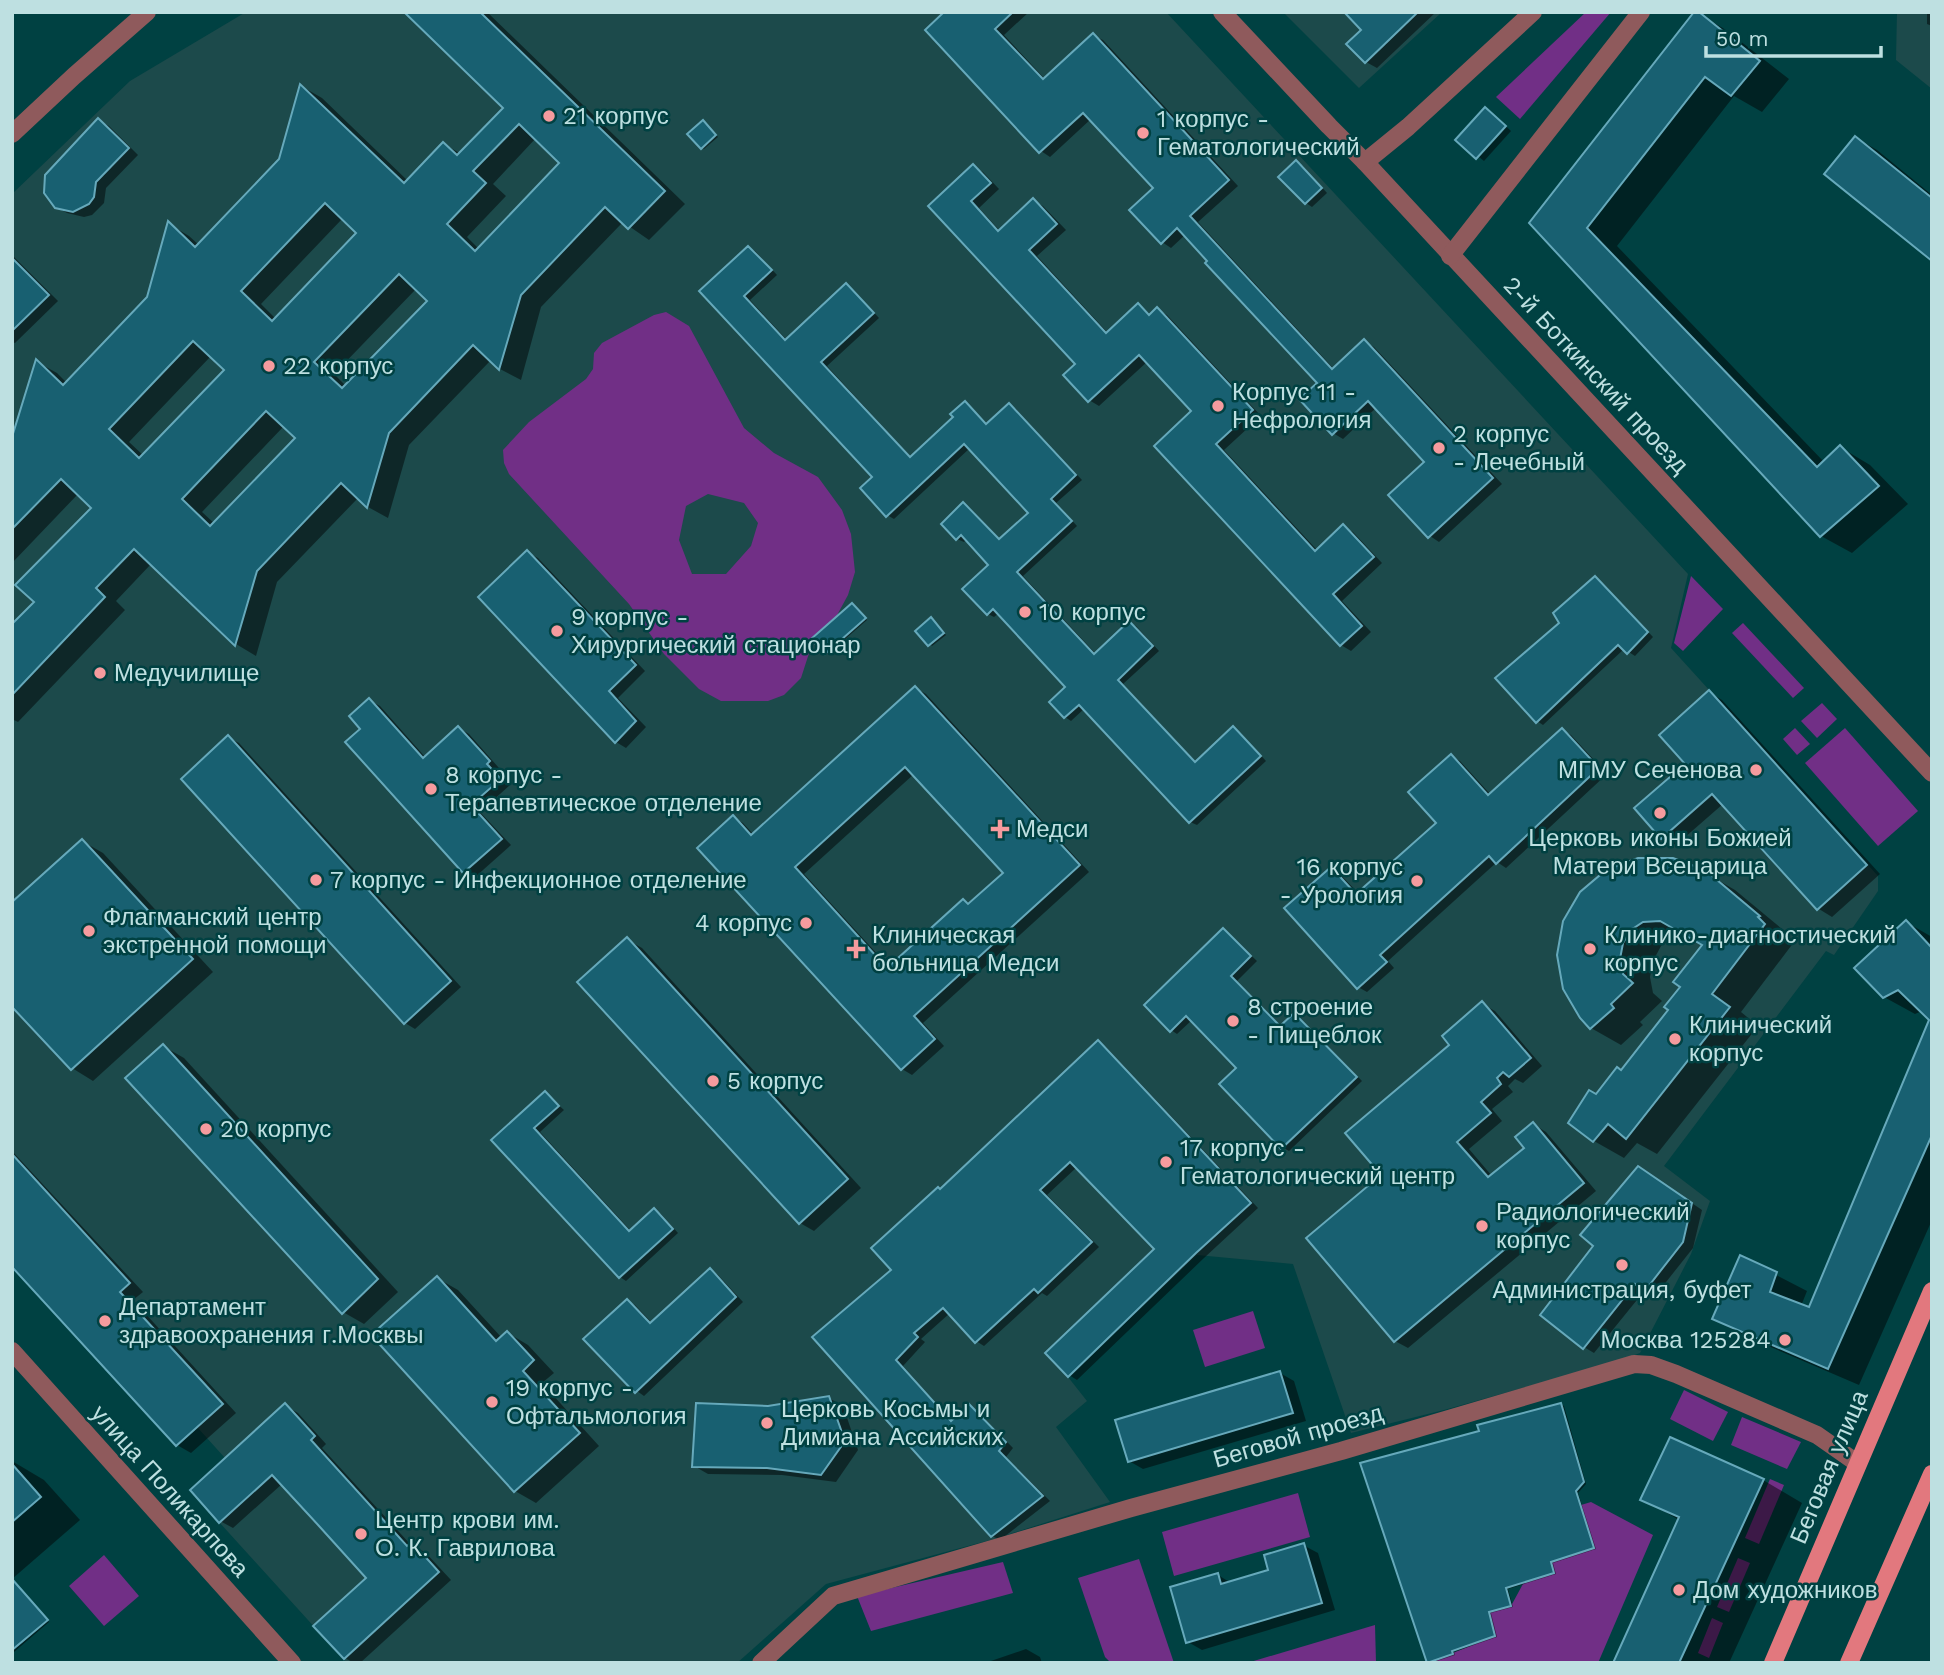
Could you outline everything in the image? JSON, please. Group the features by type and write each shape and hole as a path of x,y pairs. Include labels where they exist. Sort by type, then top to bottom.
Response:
{"main road":[{"name":"Беговая улица","path":"1773,1663 1932,1291"},
{"path":"1849,1663 1932,1474"}],"street":[{"path":"12,134 147,12"},
{"name":"2-й Боткинский проезд","path":"1222,12 1365,162 1932,773"},
{"path":"1365,162 1408,127 1533,12"},
{"path":"1450,256 1641,12"},
{"name":"улица Поликарпова","path":"12,1351 292,1663"},
{"name":"Беговой проезд","path":"761,1663 833,1596 1634,1364 1651,1365 1676,1374 1817,1435 1857,1463"}],"shaded area":[{"path":"246,12 1166,12 1688,574 1671,648 1878,876 1878,891 1834,955 1826,951 1664,1166 1710,1201 1691,1254 1640,1353 1444,1410 1351,1433 1293,1264 1197,1255 1068,1377 1087,1401 1056,1427 1110,1502 994,1539 826,1584 737,1663 347,1663 190,1490 225,1458 197,1427 176,1446 12,1267 12,194 130,81"},
{"path":"1283,12 1442,12 1359,88"},
{"path":"1586,12 1611,12 1520,119 1496,97"},
{"path":"1897,12 1932,12 1932,89 1896,60"},
{"path":"666,312 689,326 744,428 774,453 818,477 842,510 851,534 855,572 848,595 836,617 812,644 801,678 784,695 768,701 721,701 699,689 664,654 629,604 509,474 504,463 503,450 529,422 586,379 593,369 594,353 602,343 654,315","holes":["708,494 744,503 758,523 751,546 726,574 692,574 679,540 686,506"]},
{"path":"1691,576 1723,609 1683,651 1674,643"},
{"path":"1743,623 1804,688 1793,698 1732,633"},
{"path":"1822,703 1837,719 1817,738 1801,721"},
{"path":"1795,728 1810,744 1797,755 1783,739"},
{"path":"1845,728 1918,811 1878,846 1805,763"},
{"path":"1253,1311 1265,1348 1205,1367 1193,1330"},
{"path":"1684,1390 1728,1412 1713,1441 1670,1419"},
{"path":"1742,1417 1801,1442 1787,1469 1731,1445"},
{"path":"1770,1479 1784,1485 1759,1544 1745,1538"},
{"path":"1298,1493 1310,1537 1174,1576 1162,1532"},
{"path":"1591,1502 1653,1535 1598,1663 1428,1663 1495,1636 1489,1612 1511,1606 1524,1582 1554,1573 1551,1562 1594,1548 1581,1505"},
{"path":"104,1555 139,1596 104,1626 69,1586"},
{"path":"1738,1558 1750,1563 1729,1612 1717,1607"},
{"path":"1139,1559 1174,1663 1111,1663 1105,1657 1078,1578"},
{"path":"1003,1562 1013,1593 871,1631 857,1596"},
{"path":"1712,1618 1723,1623 1709,1658 1698,1653"},
{"path":"1375,1625 1376,1663 1247,1663"}],"building":[{"name":"22 корпус","path":"404,12 480,12 665,191 628,229 605,207 521,295 499,370 473,345 389,433 367,508 341,483 257,571 235,646 134,549 96,588 105,597 12,695 12,624 34,602 15,585 91,508 61,479 12,529 12,437 36,359 63,385 147,297 168,221 195,247 279,159 300,84 404,183 443,142 457,155 503,108","holes":["519,124 559,163 475,251 447,224 486,183 473,171","325,203 356,233 272,321 241,291","399,274 427,301 342,388 314,362","193,341 224,370 139,458 109,429","266,411 295,438 210,526 182,499"]},
{"path":"944,12 1013,12 995,29 1043,79 1093,33 1229,180 1190,216 1332,369 1364,339 1493,478 1428,538 1388,495 1424,462 1368,401 1332,435 1299,399 1317,383 1205,263 1207,261 1177,228 1161,244 1129,210 1153,188 1083,113 1039,153 925,30"},
{"path":"1344,12 1418,12 1365,63 1346,44 1361,30"},
{"path":"1694,12 1699,12 1760,61 1731,96 1705,77 1587,228 1817,467 1840,445 1879,486 1820,537 1529,223"},
{"path":"1485,107 1506,126 1476,159 1455,140"},
{"path":"98,118 129,148 96,182 94,197 89,204 73,212 55,208 44,193 45,175"},
{"path":"703,120 716,135 701,149 687,134"},
{"path":"1855,136 1932,198 1932,261 1824,174"},
{"path":"1296,160 1322,188 1305,204 1278,177"},
{"name":"Корпус 11 - Нефрология","path":"973,164 991,183 971,201 998,231 1033,198 1057,224 1029,250 1106,333 1138,303 1149,315 1157,307 1253,410 1216,444 1315,551 1343,524 1374,557 1333,594 1362,626 1340,646 1154,446 1191,411 1139,355 1088,402 1063,375 1075,364 928,206"},
{"path":"748,246 772,270 744,296 785,340 846,283 874,313 821,362 910,457 953,417 950,414 965,401 986,424 1009,403 1076,475 1051,499 1072,521 1017,572 1094,654 1129,621 1153,646 1118,680 1195,762 1233,726 1261,756 1189,823 1079,705 1064,718 1049,702 1065,687 993,609 987,615 962,589 988,565 961,535 956,540 941,524 963,502 999,539 1028,513 964,444 886,517 860,488 872,477 699,291"},
{"path":"12,258 49,295 12,331"},
{"name":"9 корпус - Хирургический стационар","path":"527,550 636,665 609,691 636,721 615,743 478,597"},
{"path":"1595,576 1648,632 1627,654 1618,645 1536,723 1495,678 1559,623 1553,613"},
{"path":"852,603 866,618 825,654 811,639"},
{"path":"931,617 944,633 928,646 915,631"},
{"path":"915,686 1080,865 914,1016 935,1039 901,1070 697,848 733,815 751,835","holes":["905,767 1003,873 968,904 963,899 887,968 795,867"]},
{"path":"1709,690 1867,865 1817,910 1712,794 1661,839 1634,808 1685,764 1659,735"},
{"name":"8 корпус - Терапевтическое отделение","path":"369,698 423,758 458,726 490,761 487,764 501,779 471,805 502,839 463,873 345,742 360,729 349,716"},
{"name":"16 корпус - Урология","path":"1562,728 1599,768 1496,864 1489,856 1380,955 1387,962 1357,989 1284,908 1331,867 1356,894 1436,823 1408,792 1451,754 1488,795"},
{"name":"7 корпус - Инфекционное отделение","path":"228,735 451,981 404,1024 181,779"},
{"name":"Флагманский центр экстренной помощи","path":"82,839 193,959 71,1070 12,1007 12,902"},
{"path":"1638,858 1673,858 1705,870 1760,916 1758,917 1765,924 1712,994 1730,1007 1626,1139 1608,1124 1593,1142 1568,1123 1589,1090 1596,1094 1617,1067 1621,1070 1668,1010 1664,1007 1680,987 1673,982 1702,945 1660,921 1643,922 1631,930 1623,943 1620,959 1623,974 1633,983 1611,1004 1614,1008 1590,1029 1580,1018 1563,989 1557,955 1563,921 1580,892 1606,870"},
{"path":"1906,920 1932,948 1932,1135 1828,1369 1712,1319 1740,1255 1777,1272 1770,1292 1809,1307 1929,1020 1898,990 1883,998 1854,968"},
{"name":"8 строение - Пищеблок","path":"1223,928 1251,956 1231,976 1280,1026 1294,1013 1357,1077 1281,1149 1219,1084 1236,1068 1186,1016 1170,1032 1144,1005"},
{"name":"5 корпус","path":"627,937 848,1179 799,1224 577,982"},
{"path":"1482,1001 1531,1058 1509,1077 1503,1072 1497,1078 1501,1084 1481,1102 1491,1113 1457,1142 1488,1177 1524,1148 1515,1137 1533,1122 1584,1183 1394,1342 1306,1238 1381,1175 1345,1133 1449,1045 1442,1036"},
{"path":"1098,1040 1251,1203 1068,1377 1045,1353 1154,1249 1070,1162 1040,1190 1092,1242 1038,1293 1034,1289 975,1343 943,1308 914,1333 918,1337 896,1360 951,1421 969,1404 1006,1442 999,1451 1043,1496 991,1537 812,1337 891,1270 871,1248 938,1187 940,1189"},
{"name":"20 корпус","path":"163,1044 378,1279 342,1314 125,1078"},
{"path":"545,1091 559,1106 534,1128 629,1231 654,1208 673,1229 619,1278 491,1140"},
{"name":"Департамент здравоохранения г.Москвы","path":"12,1154 130,1283 120,1292 223,1404 176,1446 12,1267"},
{"name":"Администрация, буфет","path":"1638,1166 1692,1203 1683,1242 1644,1292 1635,1284 1583,1349 1540,1315 1593,1246 1580,1235"},
{"path":"710,1268 736,1297 635,1393 583,1339 627,1299 650,1323"},
{"name":"19 корпус - Офтальмология","path":"437,1276 496,1341 507,1331 534,1360 523,1371 580,1433 514,1492 371,1335"},
{"path":"1280,1371 1293,1413 1128,1462 1115,1420"},
{"name":"Церковь Косьмы и Димиана Ассийских","path":"829,1396 845,1441 821,1475 767,1468 692,1467 696,1403 768,1406"},
{"name":"Центр крови им. О. К. Гаврилова","path":"285,1403 315,1436 311,1440 407,1546 412,1542 439,1572 344,1659 313,1626 366,1578 319,1526 272,1475 219,1523 190,1490"},
{"path":"1561,1403 1584,1482 1576,1491 1594,1548 1551,1562 1554,1573 1506,1588 1511,1606 1489,1612 1495,1636 1427,1663 1360,1463 1479,1431 1477,1425"},
{"name":"Дом художников","path":"1670,1437 1764,1479 1679,1663 1613,1663 1679,1517 1640,1500"},
{"path":"12,1464 41,1497 12,1522"},
{"path":"1304,1543 1322,1603 1186,1643 1170,1587 1218,1573 1221,1584 1268,1570 1264,1555"},
{"path":"12,1579 48,1620 12,1650"}],"place":[{"name":"21 корпус","path":"549,116"},
{"name":"1 корпус - Гематологический","path":"1143,133"},
{"name":"22 корпус","path":"269,366"},
{"name":"Корпус 11 - Нефрология","path":"1218,406"},
{"name":"2 корпус - Лечебный","path":"1439,448"},
{"name":"10 корпус","path":"1025,612"},
{"name":"9 корпус - Хирургический стационар","path":"557,631"},
{"name":"Медучилище","path":"100,673"},
{"name":"МГМУ Сеченова","path":"1756,770"},
{"name":"8 корпус - Терапевтическое отделение","path":"431,789"},
{"name":"Церковь иконы Божией Матери Всецарица","path":"1660,813"},
{"name":"Медси","path":"1000,829"},
{"name":"7 корпус - Инфекционное отделение","path":"316,880"},
{"name":"16 корпус - Урология","path":"1417,881"},
{"name":"4 корпус","path":"806,923"},
{"name":"Флагманский центр экстренной помощи","path":"89,931"},
{"name":"Клиническая больница Медси","path":"856,949"},
{"name":"Клинико-диагностический корпус","path":"1590,949"},
{"name":"8 строение - Пищеблок","path":"1233,1021"},
{"name":"Клинический корпус","path":"1675,1039"},
{"name":"5 корпус","path":"713,1081"},
{"name":"20 корпус","path":"206,1129"},
{"name":"17 корпус - Гематологический центр","path":"1166,1162"},
{"name":"Радиологический корпус","path":"1482,1226"},
{"name":"Администрация, буфет","path":"1622,1265"},
{"name":"Департамент здравоохранения г.Москвы","path":"105,1321"},
{"name":"Москва 125284","path":"1785,1340"},
{"name":"19 корпус - Офтальмология","path":"492,1402"},
{"name":"Церковь Косьмы и Димиана Ассийских","path":"767,1423"},
{"name":"Центр крови им. О. К. Гаврилова","path":"361,1534"},
{"name":"Дом художников","path":"1679,1590"}]}
